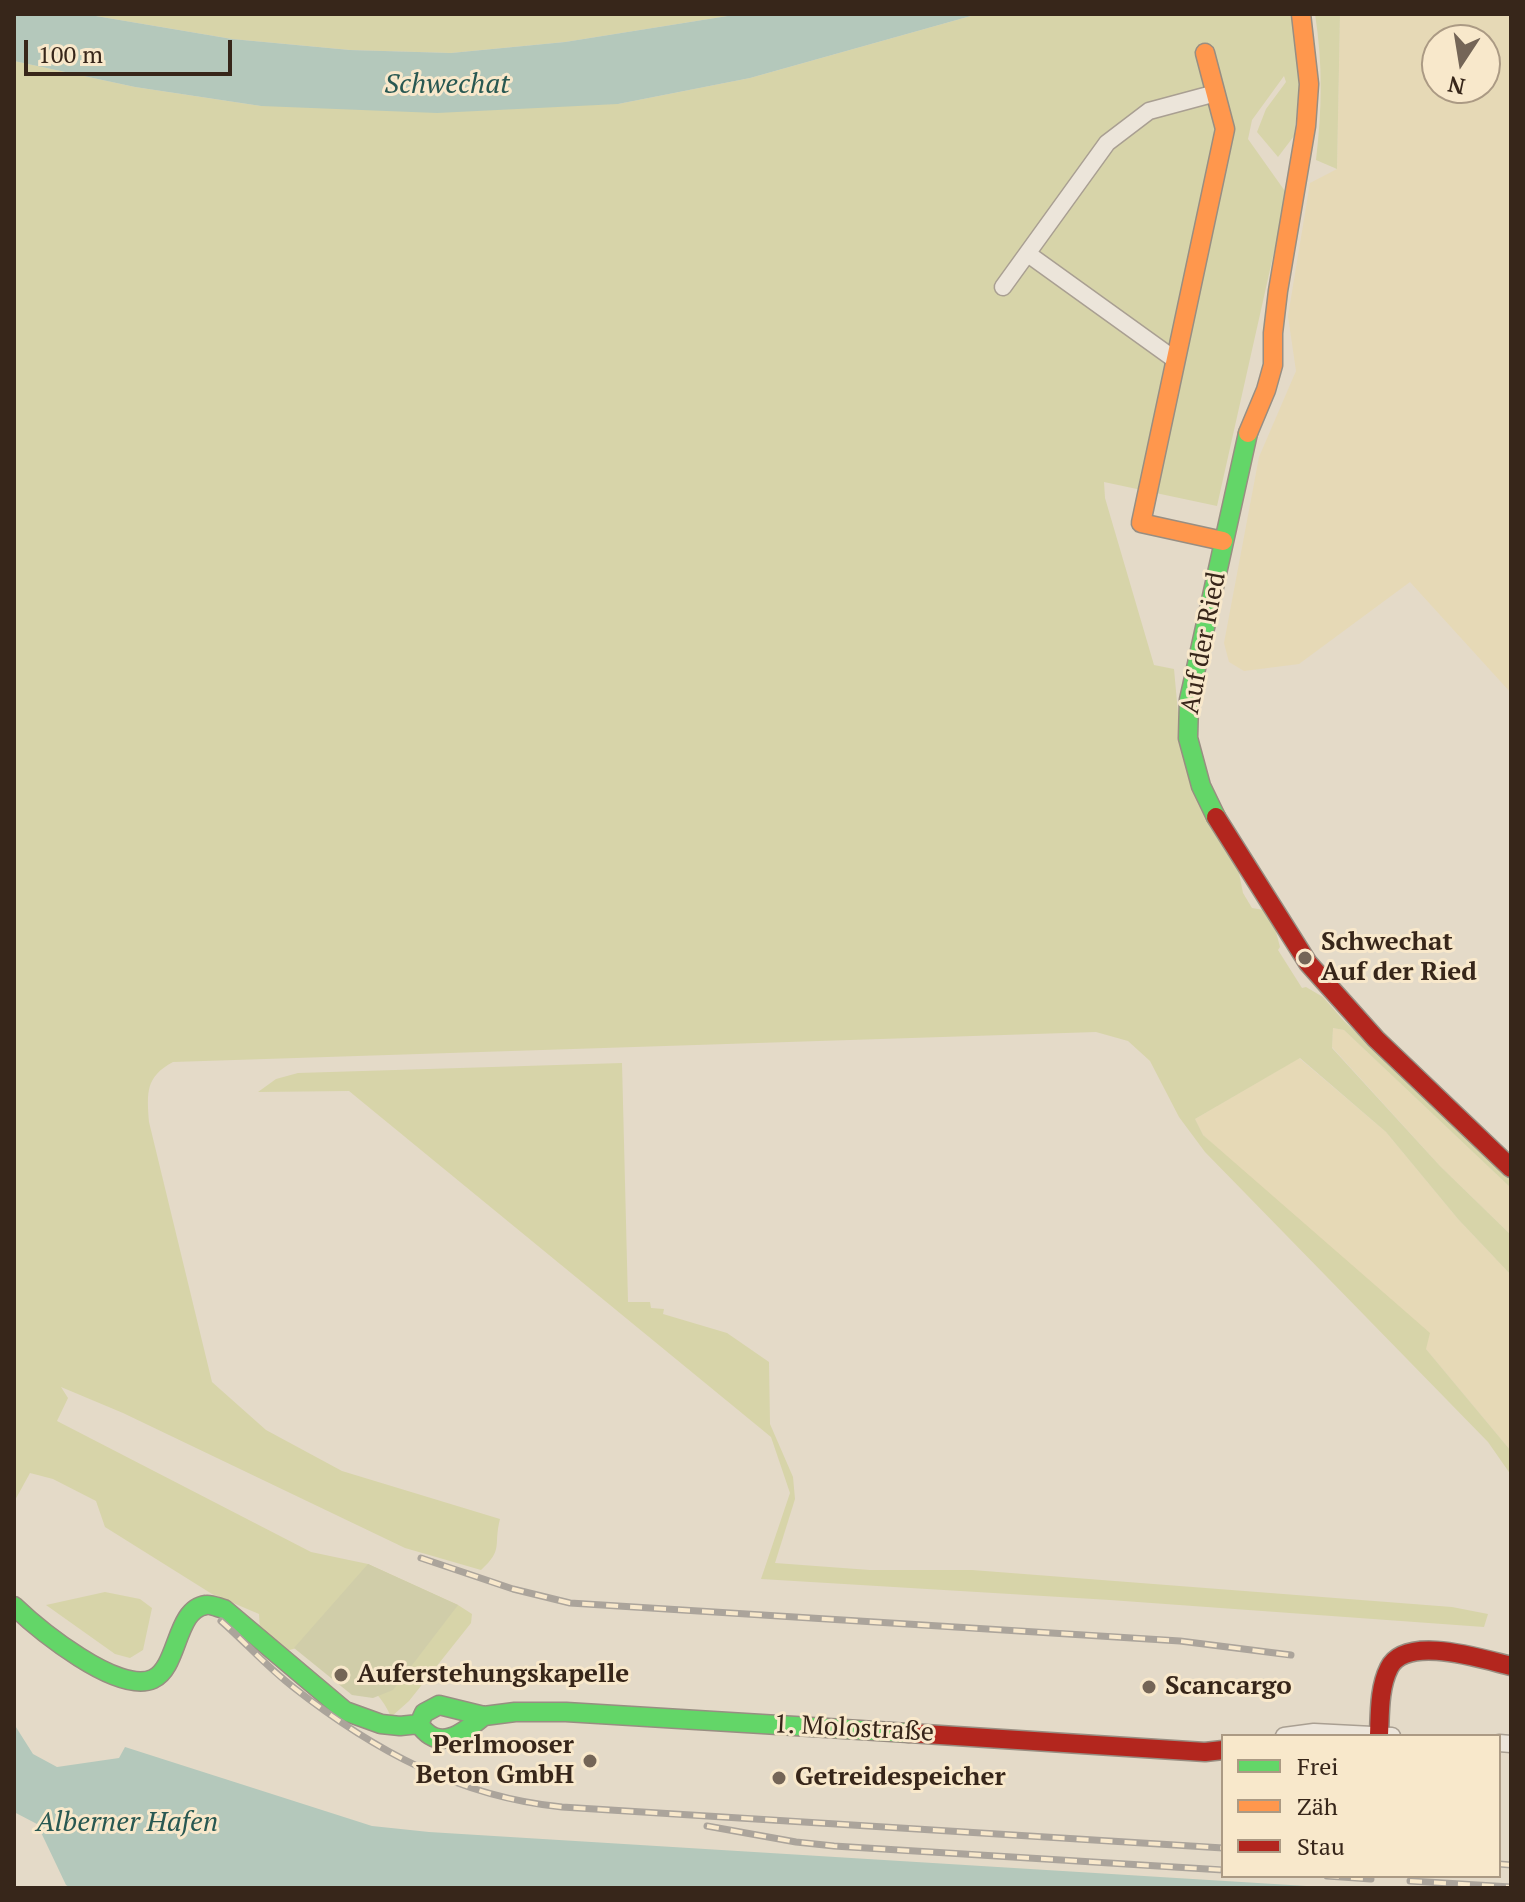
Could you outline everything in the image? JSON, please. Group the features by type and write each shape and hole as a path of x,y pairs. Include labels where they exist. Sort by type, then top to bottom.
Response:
{"street":[{"name":"Auf der Ried","path":"1301,14 1309,84 1306,126 1302,167 1278,291 1273,365 1245,440 1189,700 1188,738 1201,786 1216,816 1308,963 1376,1039 1511,1168"},
{"path":"1205,53 1225,129 1141,523 1223,541"},
{"path":"1003,287 1107,143 1149,111 1216,93"},
{"path":"1028,254 1174,359"},
{"path":"14,1606 57,1641 111,1676 132,1682 154,1678 165,1667 188,1618 196,1609 207,1605 224,1609 345,1711 365,1721 385,1725 407,1727 419,1724"},
{"path":"1386,1734 1387,1673 1394,1660 1403,1654 1439,1652 1511,1666"},
{"name":"1. Molostraße","path":"484,1716 451,1739 429,1737 419,1724 426,1711 437,1705 458,1706 484,1716 516,1712 566,1712 1205,1752 1221,1750"},
{"path":"1299,1734 1362,1734"}],"shaded area":[{"path":"84,14 740,14 565,42 451,53 350,50 232,39"},
{"path":"978,14 1292,14 1300,83 1294,136 1278,157 1257,132 1266,109 1286,82 1284,76 1252,120 1248,139 1287,194 1217,506 1104,482 1105,498 1154,665 1174,669 1180,735 1238,868 1243,893 1252,908 1264,910 1275,928 1278,950 1302,988 1306,987 1323,997 1344,1021 1511,1177 1511,1188 1344,1030 1333,1028 1332,1048 1440,1166 1511,1235 1511,1275 1458,1219 1386,1132 1300,1058 1195,1119 1203,1135 1430,1333 1426,1349 1511,1451 1511,1475 1488,1442 1205,1152 1179,1117 1150,1061 1128,1041 1096,1032 173,1062 157,1074 150,1087 149,1122 212,1382 266,1430 342,1471 500,1519 495,1552 481,1570 405,1548 123,1413 61,1387 68,1398 57,1421 311,1552 368,1564 472,1614 471,1623 409,1701 391,1717 376,1693 342,1667 304,1646 282,1652 260,1630 259,1614 212,1594 105,1527 96,1501 53,1479 30,1473 14,1502 14,61 135,87 261,106 618,104 750,78"},
{"path":"1315,14 1340,14 1337,169 1316,160 1321,87"},
{"path":"1340,14 1511,14 1511,693 1410,582 1299,664 1244,671 1229,662 1224,643 1259,457 1296,371 1288,316 1310,183 1337,169"},
{"path":"1333,1028 1344,1030 1511,1188 1511,1235 1440,1166 1332,1047"},
{"path":"1299,1058 1386,1132 1458,1219 1511,1275 1511,1451 1426,1349 1203,1135 1195,1119"},
{"path":"622,1063 628,1302 650,1302 651,1308 664,1309 663,1314 727,1333 769,1362 770,1424 793,1477 795,1499 775,1563 870,1570 972,1570 1452,1607 1488,1614 1484,1627 761,1579 790,1493 771,1437 349,1091 258,1092 276,1079 298,1073"},
{"path":"368,1564 458,1605 393,1690 373,1698 352,1695 294,1648"},
{"path":"105,1592 140,1599 152,1608 143,1650 130,1658 115,1654 46,1605"}],"water":[{"name":"Schwechat","path":"14,14 84,14 232,39 350,50 451,53 565,42 740,14 978,14 750,78 618,104 437,113 261,106 135,87 14,61"},
{"name":"Alberner Hafen","path":"14,1724 33,1754 57,1767 119,1758 125,1747 372,1826 1339,1888 71,1888 66,1885 37,1824 14,1812"}],"railway":[{"path":"421,1558 513,1589 570,1603 1180,1641 1291,1655"},
{"path":"221,1621 293,1687 354,1731 419,1767 488,1793 524,1802 562,1807 1221,1848"},
{"path":"707,1826 834,1846 1221,1870"},
{"path":"1501,1864 1511,1865"},
{"path":"1356,1878 1371,1879"},
{"path":"1410,1881 1511,1887"}],"traffic: fast":[{"path":"1216,817 1201,786 1188,738 1189,700 1248,433"},
{"path":"14,1606 79,1657 120,1678 138,1681 153,1679 161,1673 182,1627 196,1609 215,1606 224,1609 345,1711 381,1724 419,1724"},
{"path":"484,1716 459,1734 443,1739 427,1733 419,1724 424,1713 439,1705 484,1716 515,1712 566,1712 909,1733"}],"traffic: slow":[{"path":"1248,433 1273,365 1278,291 1306,126 1309,84 1301,14"},
{"path":"1205,53 1225,129 1141,523 1223,541"}],"traffic: jam":[{"path":"1216,817 1308,963 1376,1039 1511,1168"},
{"path":"1379,1734 1383,1684 1389,1668 1398,1658 1411,1652 1446,1652 1511,1666"},
{"path":"909,1733 1205,1752 1221,1750"}],"place":[{"name":"Schwechat Auf der Ried","path":"1305,958"},
{"name":"Auferstehungskapelle","path":"341,1675"},
{"name":"Scancargo","path":"1149,1687"},
{"name":"Perlmooser Beton GmbH","path":"590,1761"},
{"name":"Getreidespeicher","path":"779,1778"}]}
